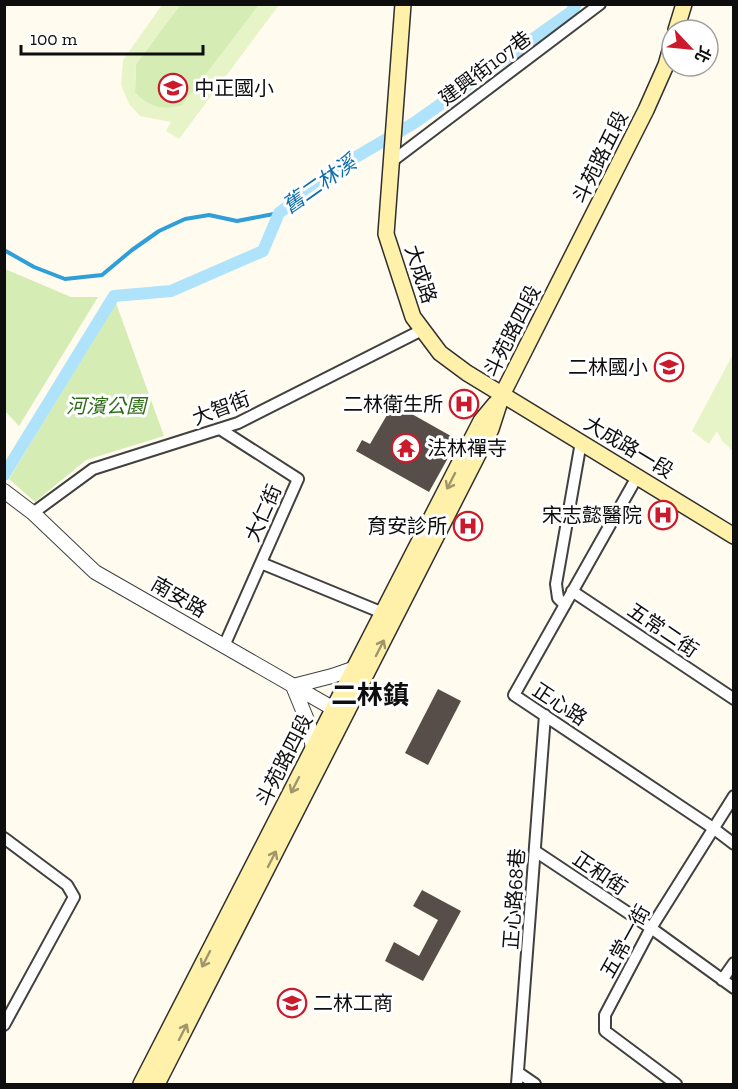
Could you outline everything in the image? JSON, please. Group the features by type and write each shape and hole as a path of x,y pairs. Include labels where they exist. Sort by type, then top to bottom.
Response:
{"main road":[{"name":"大成路","path":"404,4 386,234 413,317 422,330 440,352 467,373 502,395"},
{"name":"斗苑路五段","path":"559,286 660,78"},
{"name":"斗苑路四段","path":"157,1084 339,713 491,429 502,395 559,286"},
{"name":"斗苑路四段","path":"141,1084 313,749 339,713 355,668 481,421 502,395"},
{"name":"大成路一段","path":"502,395 734,536"}],"street":[{"name":"建興街107巷","path":"391,162 600,4"},
{"name":"大智街","path":"33,513 93,469 238,423 422,330"},
{"name":"大仁街","path":"220,429 298,479 224,645"},
{"path":"565,605 558,598 556,584 581,442"},
{"name":"正心路","path":"637,477 514,695 734,844"},
{"name":"南安路","path":"6,492 33,513 95,572 339,713"},
{"path":"261,563 383,613"},
{"name":"五常二街","path":"572,591 734,699"},
{"path":"313,749 309,725 293,686 355,668"},
{"name":"正心路68巷","path":"518,1079 545,716"},
{"name":"五常一街","path":"676,1084 605,1031 605,1015 651,928 734,796"},
{"path":"4,838 67,885 74,897 4,1024"},
{"name":"正和街","path":"535,851 651,928 734,988"},
{"path":"722,980 734,963"},
{"path":"518,1079 535,1084"}],"green space":[{"path":"162,5 180,5 136,64 135,93 151,105 169,108 182,105 259,5 279,5 179,139 166,131 171,122 140,116 129,104 121,85 123,60"},
{"path":"180,5 259,5 182,106 156,107 145,102 135,93 136,64"},
{"name":"河濱公園","path":"5,269 71,297 98,297 19,426 5,411"},
{"name":"河濱公園","path":"116,303 164,436 86,460 35,502 9,479"},
{"path":"733,354 733,451 722,441 717,431 709,444 692,431"}],"building":[{"name":"法林禪寺","path":"387,400 458,440 429,492 356,451 362,440 370,444 387,415 381,412"},
{"path":"438,689 461,701 428,765 405,753"},
{"path":"422,890 461,911 423,981 385,961 394,942 419,956 438,920 413,906"}],"waterway":[{"path":"4,475 114,296 171,291 263,251 279,213 339,167 414,123 571,12 576,4"},
{"name":"舊二林溪","path":"4,250 34,267 65,279 102,275 159,231 185,219 209,215 237,221 279,213"}],"place":[{"name":"中正國小","path":"173,88"},
{"name":"二林國小","path":"669,367"},
{"name":"二林衛生所","path":"464,404"},
{"name":"法林禪寺","path":"406,448"},
{"name":"宋志懿醫院","path":"663,515"},
{"name":"育安診所","path":"468,526"},
{"name":"二林工商","path":"292,1003"}],"district":[{"name":"二林鎮","path":"370,695"}]}
